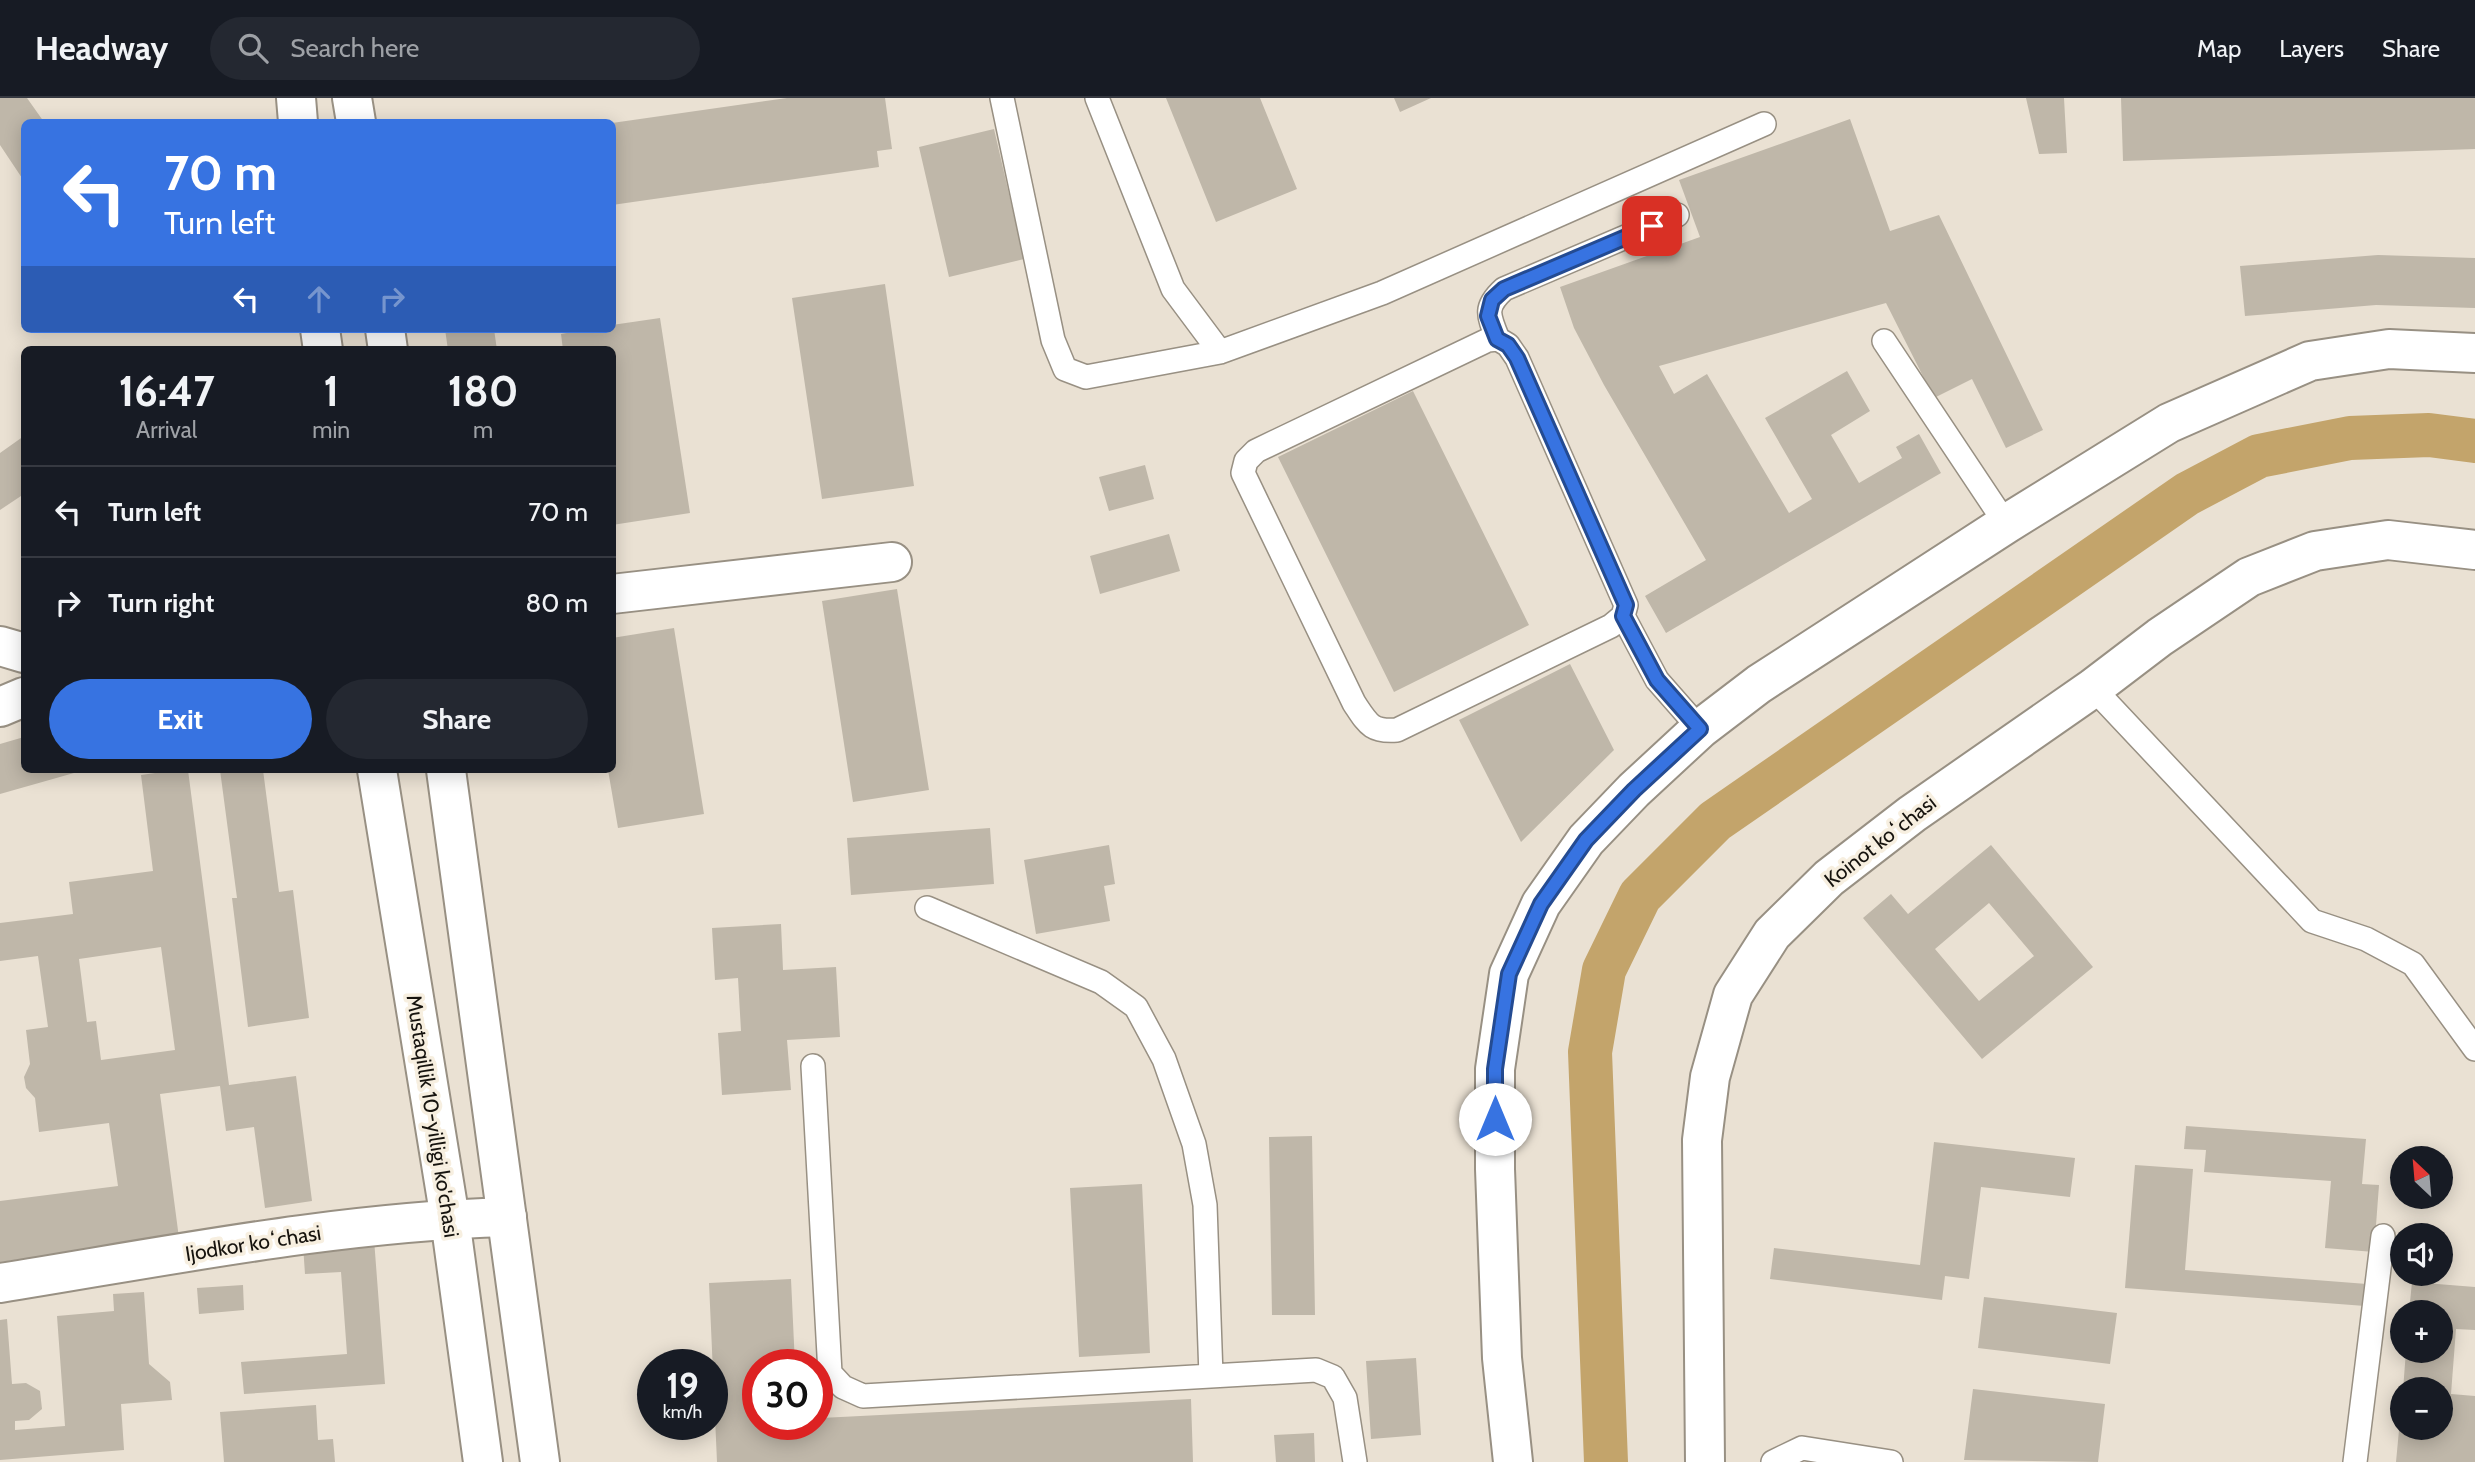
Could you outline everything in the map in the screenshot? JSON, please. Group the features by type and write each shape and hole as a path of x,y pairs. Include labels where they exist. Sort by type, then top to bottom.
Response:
{"street":[{"path":"296,98 298,119"},
{"path":"352,98 356,119"},
{"path":"1513,1462 1502,1358 1494,1168 1495,1069 1509,974 1541,904 1586,840 1634,790 1700,729 1759,684 2006,524 2169,423 2310,361 2389,349 2475,353"},
{"name":"Koinot koʻchasi","path":"1705,1462 1702,1140 1710,1076 1733,995 1772,934 1829,878 1912,814 2093,688 2160,637 2249,577 2315,551 2388,540 2475,550"},
{"path":"616,594 892,562"},
{"path":"0,646 21,652"},
{"path":"0,707 21,698"},
{"name":"Mustaqillik 10-yilligi ko'chasi","path":"377,773 450,1219 484,1462"},
{"path":"446,773 540,1462"},
{"name":"Ijodkor koʻchasi","path":"0,1283 308,1234 450,1219 507,1217"}],"lane":[{"path":"1002,98 1053,340 1065,369 1086,377 1220,352 1382,293 1764,124"},
{"path":"1097,98 1173,289 1220,352"},
{"path":"1497,339 1488,316 1492,300 1504,289 1677,215"},
{"path":"1497,339 1508,345 1517,358 1626,605 1623,616 1590,637 1397,730 1380,732 1368,724 1354,703 1243,473 1247,461 1256,451 1488,340 1497,339"},
{"path":"1884,341 2006,524"},
{"path":"1623,616 1657,680 1700,729"},
{"path":"2093,688 2312,921 2366,939 2413,964 2475,1049"},
{"path":"927,908 1101,982 1136,1007 1164,1059 1194,1144 1205,1205 1211,1376"},
{"path":"813,1066 830,1373 843,1387 863,1396 1316,1370 1333,1377 1345,1398 1355,1462"},
{"path":"2355,1462 2383,1237"},
{"path":"1773,1462 1802,1448 1891,1462"}],"building":[{"path":"0,98 27,98 42,119 21,119 21,176 0,145"},
{"path":"787,98 885,98 892,149 877,151 879,167 616,204 616,122"},
{"path":"1166,98 1260,98 1297,189 1216,222"},
{"path":"1394,98 1431,98 1400,112"},
{"path":"2026,98 2064,98 2067,153 2039,154"},
{"path":"2121,98 2475,98 2475,149 2123,161"},
{"path":"1850,119 1890,231 1939,215 2043,430 2006,448 1972,379 1934,398 1886,303 1659,366 1674,394 1707,374 1789,513 1812,499 1765,418 1847,371 1870,411 1831,435 1859,483 1902,458 1896,447 1919,434 1941,473 1666,633 1645,596 1706,560 1604,385 1574,328 1560,287 1700,237 1679,180"},
{"path":"994,129 1024,259 949,277 919,147"},
{"path":"2378,255 2475,258 2475,308 2376,305 2245,316 2240,266"},
{"path":"885,284 914,486 822,499 792,298"},
{"path":"660,318 690,513 616,524 616,346 562,346 561,334 616,333 616,324"},
{"path":"446,333 495,333 496,346 447,346"},
{"path":"1413,391 1529,625 1394,692 1278,457"},
{"path":"21,438 21,496 0,510 0,453"},
{"path":"1145,465 1154,499 1109,511 1099,477"},
{"path":"1169,534 1180,571 1100,594 1090,556"},
{"path":"897,589 929,790 853,802 822,601"},
{"path":"674,628 704,814 618,828 609,773 616,773 616,637"},
{"path":"1570,664 1614,750 1521,842 1459,720"},
{"path":"21,738 21,773 74,773 0,794 0,744"},
{"path":"188,773 229,1085 296,1076 312,1201 265,1208 254,1127 226,1131 220,1086 160,1094 179,1238 0,1262 0,1201 118,1186 109,1123 39,1132 35,1098 26,1088 24,1077 30,1064 26,1030 48,1027 38,956 0,961 0,923 73,914 69,882 153,871 141,775","holes":["161,947 175,1050 101,1060 96,1021 87,1022 79,959"]},
{"path":"220,773 263,773 279,892 293,890 309,1018 248,1027 232,898 237,898"},
{"path":"990,828 994,884 851,895 847,838"},
{"path":"1109,845 1115,884 1104,886 1110,921 1036,934 1024,860"},
{"path":"1991,845 2093,967 1982,1059 1863,918 1891,894 1908,914","holes":["1989,903 2034,956 1979,1001 1935,949"]},
{"path":"781,924 783,970 836,967 840,1037 787,1040 791,1090 722,1095 718,1033 741,1031 738,978 715,980 712,928"},
{"path":"2186,1126 2366,1139 2362,1184 2379,1185 2374,1252 2325,1248 2331,1181 2204,1172 2206,1150 2184,1149"},
{"path":"1312,1136 1315,1315 1272,1315 1269,1137"},
{"path":"1934,1142 2075,1158 2070,1197 1981,1187 1969,1279 1945,1276 1942,1300 1770,1279 1774,1248 1920,1265"},
{"path":"2135,1165 2193,1169 2185,1270 2367,1284 2365,1306 2125,1288"},
{"path":"1142,1184 1150,1353 1079,1357 1070,1188"},
{"path":"374,1239 385,1384 244,1394 241,1362 347,1354 341,1272 305,1274 303,1245"},
{"path":"791,1279 794,1349 742,1349 742,1440 833,1440 833,1417 1191,1399 1193,1462 717,1462 716,1440 728,1440 728,1349 712,1349 709,1283"},
{"path":"243,1285 244,1310 199,1314 197,1288"},
{"path":"2412,1286 2475,1287 2475,1330 2456,1329 2452,1377 2404,1377 2405,1363 2453,1363 2453,1300 2410,1300"},
{"path":"144,1292 149,1364 170,1382 172,1400 121,1404 124,1450 0,1460 0,1320 7,1319 12,1384 26,1383 40,1391 42,1409 29,1420 15,1421 15,1430 65,1426 57,1316 114,1311 113,1294"},
{"path":"1984,1297 2117,1313 2110,1364 1978,1348"},
{"path":"1416,1358 1421,1435 1371,1439 1366,1361"},
{"path":"1973,1389 2105,1404 2098,1462 1964,1460"},
{"path":"2453,1394 2475,1396 2475,1462 2396,1462 2398,1440 2453,1440"},
{"path":"316,1405 318,1440 333,1439 335,1462 224,1462 220,1412"},
{"path":"1314,1433 1315,1462 1276,1462 1274,1435"}],"waterway":[{"path":"1606,1462 1590,1052 1604,970 1640,896 1715,821 2187,494 2259,456 2350,438 2429,435 2475,441"}],"route":[{"path":"1495,1119 1495,1069 1509,974 1541,904 1586,840 1634,790 1700,729 1657,680 1623,616 1626,605 1517,358 1508,345 1497,339 1488,316 1492,300 1504,289 1652,226"}]}
